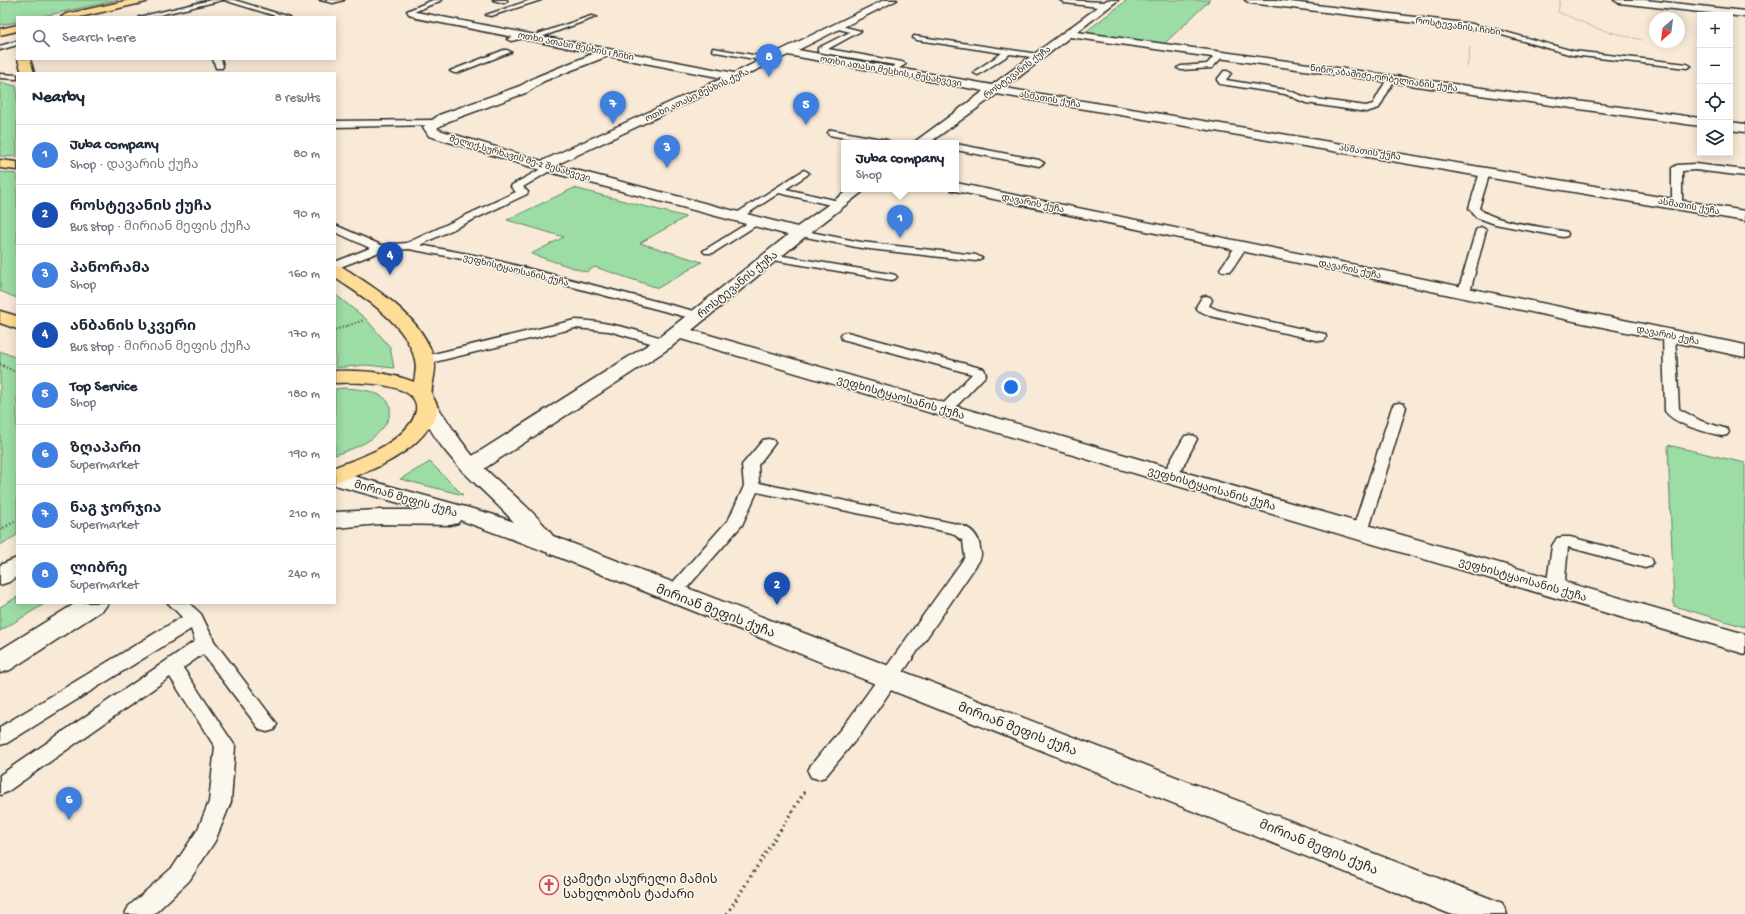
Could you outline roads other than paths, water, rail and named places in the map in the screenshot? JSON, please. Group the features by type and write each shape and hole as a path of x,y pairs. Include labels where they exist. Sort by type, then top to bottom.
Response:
{"main road":[{"path":"71,16 144,0"},
{"path":"89,16 144,0"},
{"path":"0,32 16,28"},
{"path":"24,60 28,72"},
{"path":"0,164 16,166"},
{"path":"336,271 368,292 392,312 417,341 426,360 423,422 409,437 388,452 361,466 336,475"},
{"path":"0,316 16,323"},
{"path":"336,377 363,377 391,381 410,387 424,400"}],"street":[{"name":"ოთხი ათასი მესხის ქუჩა","path":"547,166 788,52 892,0"},
{"path":"1065,0 1110,2"},
{"name":"როსტევანის I ჩიხი","path":"1250,0 1473,27"},
{"path":"1619,0 1745,14"},
{"path":"1301,6 1337,1"},
{"name":"როსტევანის ქუჩა","path":"928,140 1110,2"},
{"name":"ოთხი ათასი მესხის I ჩიხი","path":"416,15 522,40 542,40 735,77"},
{"name":"ნინო აბაშიძე-ორბელიანის ქუჩა","path":"1068,34 1697,122"},
{"path":"434,123 524,89 540,80 607,52"},
{"name":"ოთხი ათასი მესხის I შესახვევი","path":"788,52 994,90"},
{"name":"ასმათის ქუჩა","path":"994,90 1745,216"},
{"name":"მელიქ-სურხავის მე-2 შესახვევი","path":"434,123 430,127 434,133 547,166 800,233"},
{"path":"1733,126 1745,128"},
{"name":"დავარის ქუჩა","path":"959,188 1745,351"},
{"name":"როსტევანის ქუჩა","path":"471,467 671,338 800,233 855,192"},
{"name":"ვეფხისტყაოსანის ქუჩა","path":"671,338 945,410 1745,644"},
{"name":"მირიან მეფის ქუჩა","path":"424,400 453,447 471,467 508,500 545,542"},
{"name":"მირიან მეფის ქუჩა","path":"336,478 483,519 545,542 1490,914"},
{"path":"336,520 380,517 483,519"},
{"path":"0,576 16,567"},
{"path":"0,663 93,604"}],"lane":[{"path":"147,16 220,0"},
{"path":"227,0 283,16"},
{"path":"324,0 333,2 341,0"},
{"path":"416,15 410,11 439,0"},
{"path":"496,0 504,1"},
{"path":"489,15 538,0"},
{"path":"522,40 593,16"},
{"path":"837,27 857,31 822,50 902,64 891,71"},
{"name":"როსტევანის I ჩიხი","path":"1473,27 1489,29 1572,53 1687,66"},
{"path":"917,38 1038,56"},
{"path":"0,48 16,43"},
{"path":"716,50 771,60"},
{"path":"454,71 507,52"},
{"path":"978,73 1009,52"},
{"path":"1181,68 1209,66 1220,55"},
{"path":"1227,73 1221,80 1223,82 1287,92 1306,100 1366,109 1376,106 1391,79"},
{"path":"0,76 16,77"},
{"path":"336,124 434,123"},
{"path":"832,132 872,140"},
{"path":"959,148 1039,163"},
{"path":"409,246 523,192 516,187 547,166"},
{"path":"1677,204 1677,168 1695,167 1745,173"},
{"path":"1485,172 1474,208 1480,214 1499,222 1563,234"},
{"path":"737,216 804,173"},
{"path":"778,190 839,204"},
{"path":"709,251 756,221"},
{"path":"336,228 380,248"},
{"path":"1464,292 1481,230"},
{"path":"800,233 861,245 976,258"},
{"name":"ვეფხისტყაოსანის ქუჩა","path":"336,266 380,248 409,246 479,259 698,316"},
{"path":"1226,269 1241,246"},
{"path":"771,257 891,277"},
{"path":"1206,300 1202,307 1214,313 1320,337"},
{"path":"426,360 575,324 592,324 671,338"},
{"path":"1669,335 1672,411 1683,419 1706,428 1722,432"},
{"path":"848,336 979,372 979,375 945,410"},
{"path":"1360,532 1398,407"},
{"path":"1170,476 1190,439"},
{"path":"673,593 736,521 752,486 750,465 768,443"},
{"path":"752,486 957,529 971,539 973,557 856,725 818,771"},
{"path":"1555,589 1560,546 1563,542 1570,542 1645,562"},
{"path":"178,604 195,618 201,628 205,643 267,724"},
{"path":"0,737 195,618"},
{"path":"0,786 205,643"},
{"path":"137,914 181,874 207,834 220,802 225,746 172,666"}],"place":[{"name":"ლიბრე","path":"769,77"},
{"name":"ნაგ ჯორჯია","path":"613,124"},
{"name":"Top Service","path":"806,125"},
{"name":"პანორამა","path":"667,168"},
{"name":"Juba company","path":"900,238"},
{"name":"ანბანის სკვერი","path":"390,275"},
{"name":"როსტევანის ქუჩა","path":"777,605"},
{"name":"ზღაპარი","path":"69,820"},
{"name":"ცამეტი ასურელი მამის სახელობის ტაძარი","path":"549,885"}]}
